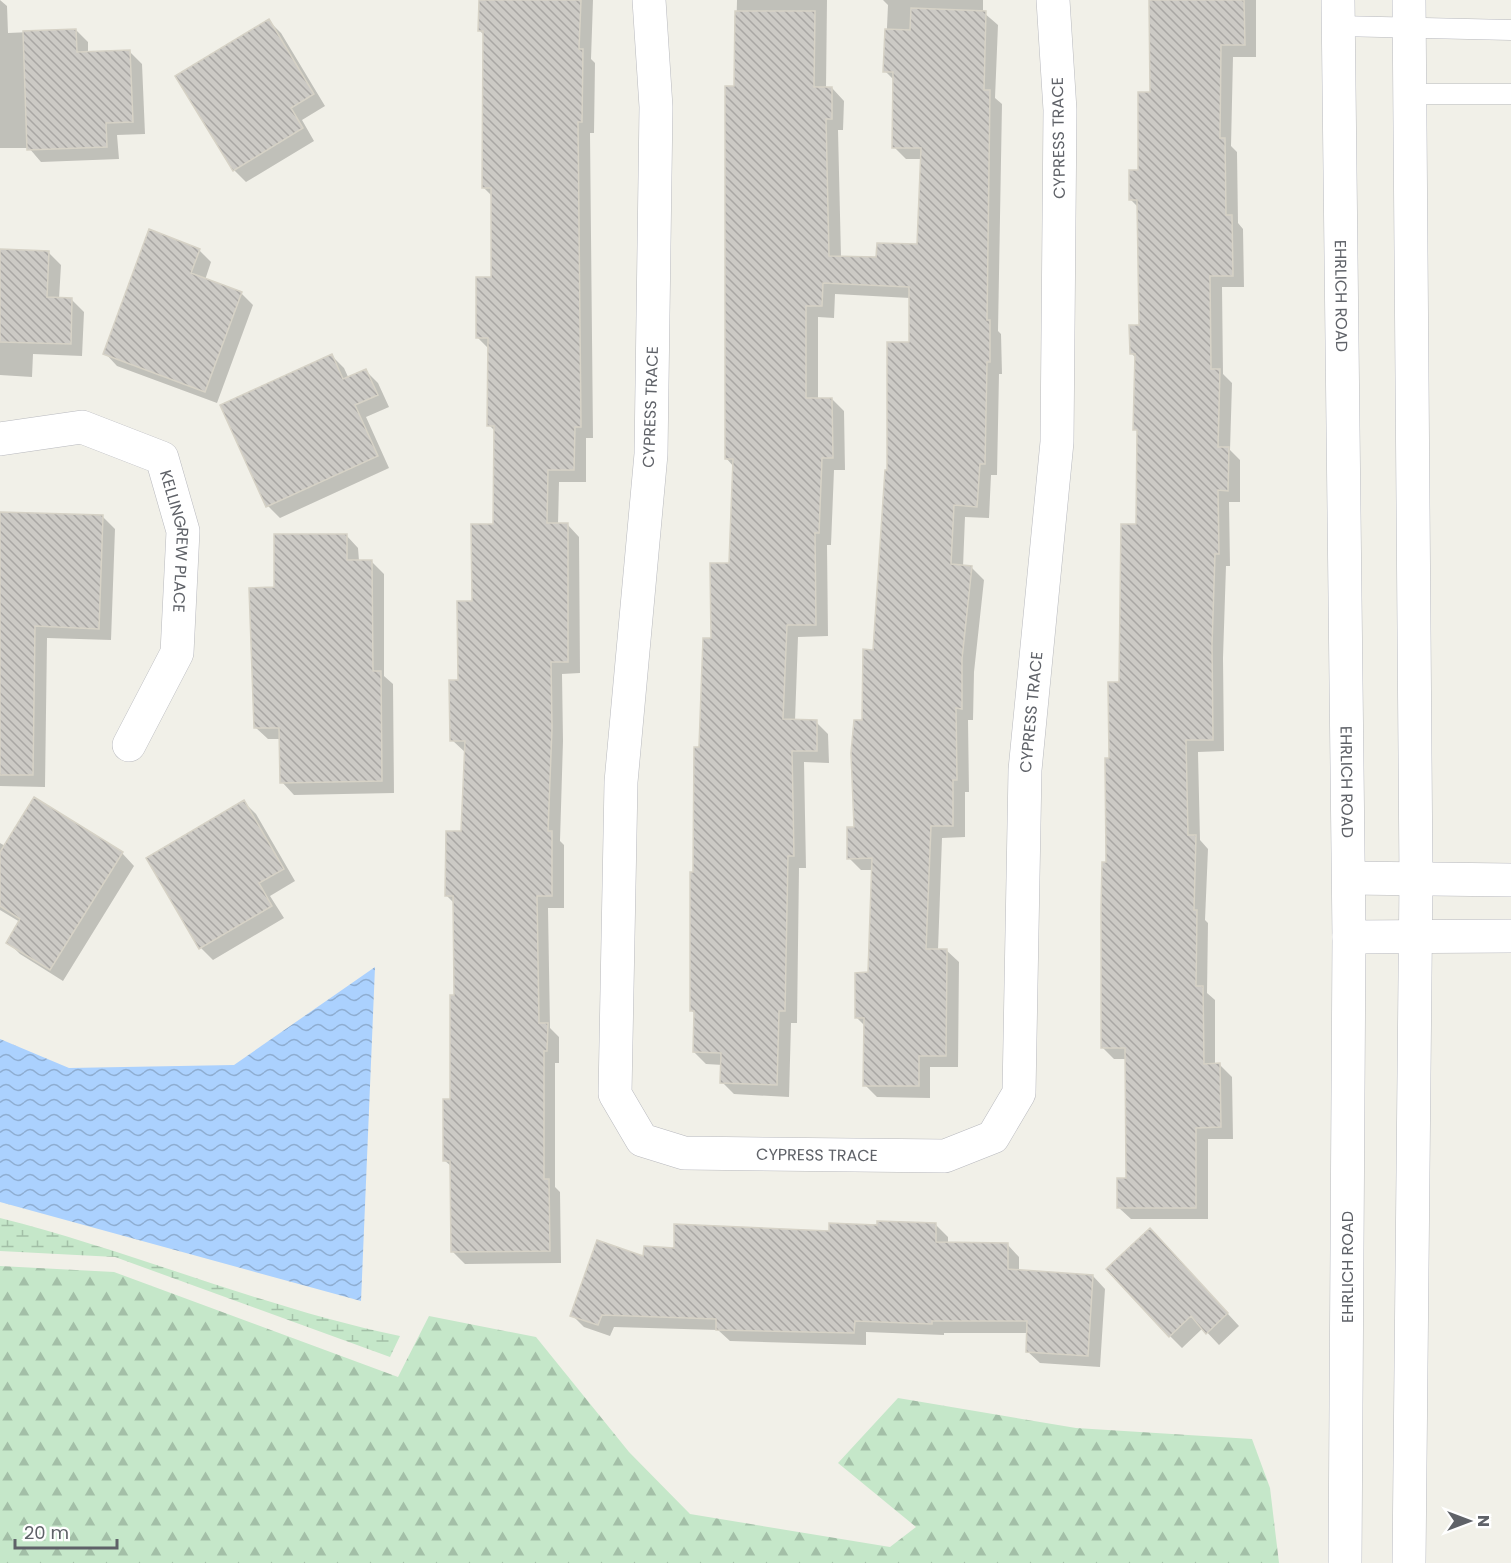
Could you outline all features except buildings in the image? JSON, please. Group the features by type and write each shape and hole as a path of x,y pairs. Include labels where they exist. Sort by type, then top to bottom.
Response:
{"street":[{"name":"CYPRESS TRACE","path":"649,0 656,107 651,454 621,782 615,1094 642,1140 684,1153 945,1156 993,1137 1019,1093 1025,770 1057,442 1060,110 1053,0"},
{"name":"EHRLICH ROAD","path":"1338,13 1349,878 1346,1563"},
{"path":"1409,13 1416,879 1409,1563"},
{"name":"KELLINGREW PLACE","path":"0,439 82,427 162,458 183,531 177,653 129,744"},
{"path":"1349,878 1511,880"},
{"path":"1349,937 1511,936"}],"lane":[{"path":"1338,13 1409,13 1511,30"},
{"path":"1409,94 1511,94"}],"green space":[{"path":"0,1218 100,1247 299,1311 400,1336 390,1357 115,1257 0,1251"},
{"path":"0,1266 114,1272 398,1377 429,1316 536,1337 629,1452 690,1514 890,1547 916,1527 838,1463 898,1398 1076,1428 1252,1439 1270,1488 1279,1563 0,1563"}],"water":[{"path":"375,967 361,1301 0,1202 0,1039 69,1068 234,1065"}]}
